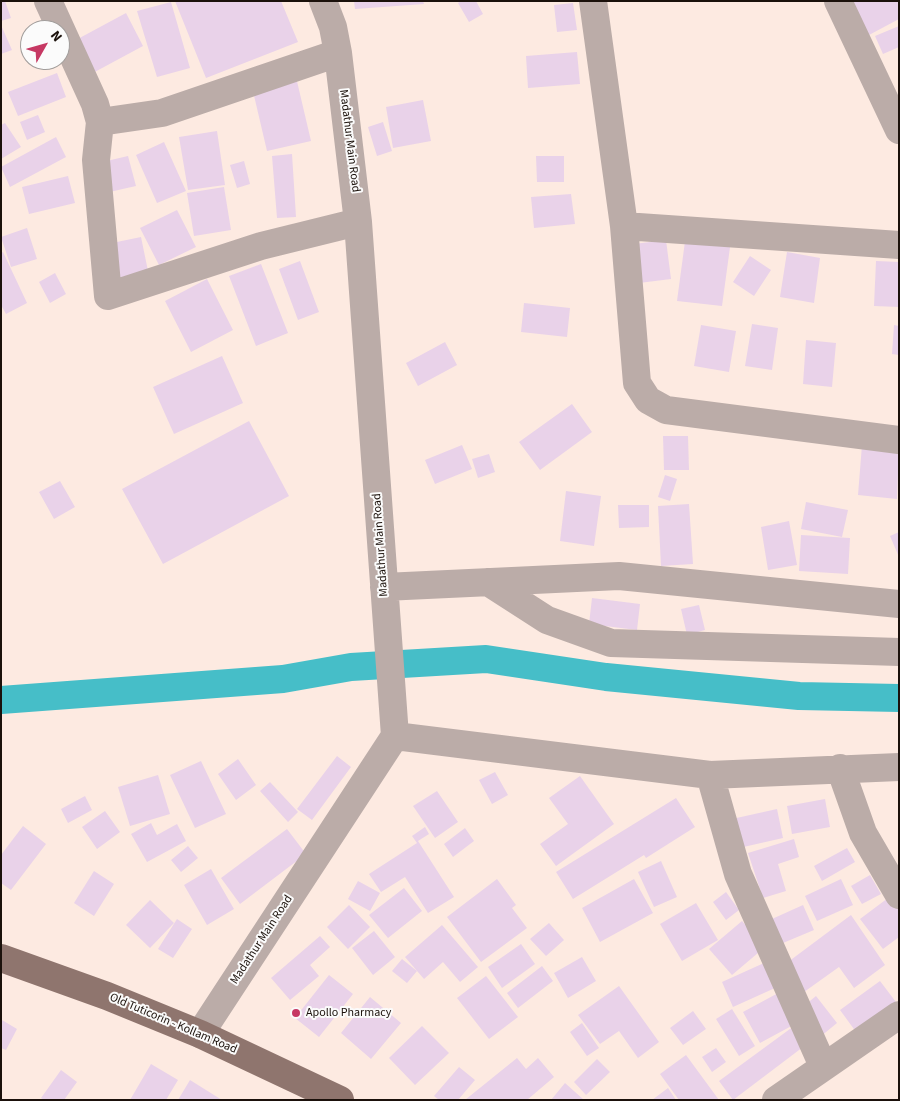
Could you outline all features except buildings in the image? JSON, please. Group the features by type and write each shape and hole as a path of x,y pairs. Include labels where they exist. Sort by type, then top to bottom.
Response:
{"main road":[{"name":"Old Tuticorin - Kollam Road","path":"1,958 107,996 200,1034 340,1100"}],"street":[{"path":"48,1 95,104 100,122 96,160 108,296 261,246 358,222"},
{"name":"Madathur Main Road","path":"200,1034 395,736 358,222 338,52 333,26 323,1"},
{"path":"592,1 624,226 637,383 648,400 666,410 899,440"},
{"path":"838,1 899,130"},
{"path":"100,122 162,113 338,52"},
{"path":"624,226 899,245"},
{"path":"384,594 488,582 619,576 899,604"},
{"path":"488,582 547,620 611,643 899,652"},
{"path":"395,736 710,775 899,767"},
{"path":"840,768 863,833 899,895"},
{"path":"710,775 738,874 823,1066"},
{"path":"776,1100 899,1015"}],"waterway":[{"path":"1,700 283,679 351,667 486,659 606,677 799,696 899,698"}],"place":[{"name":"Apollo Pharmacy","path":"296,1013"}]}
